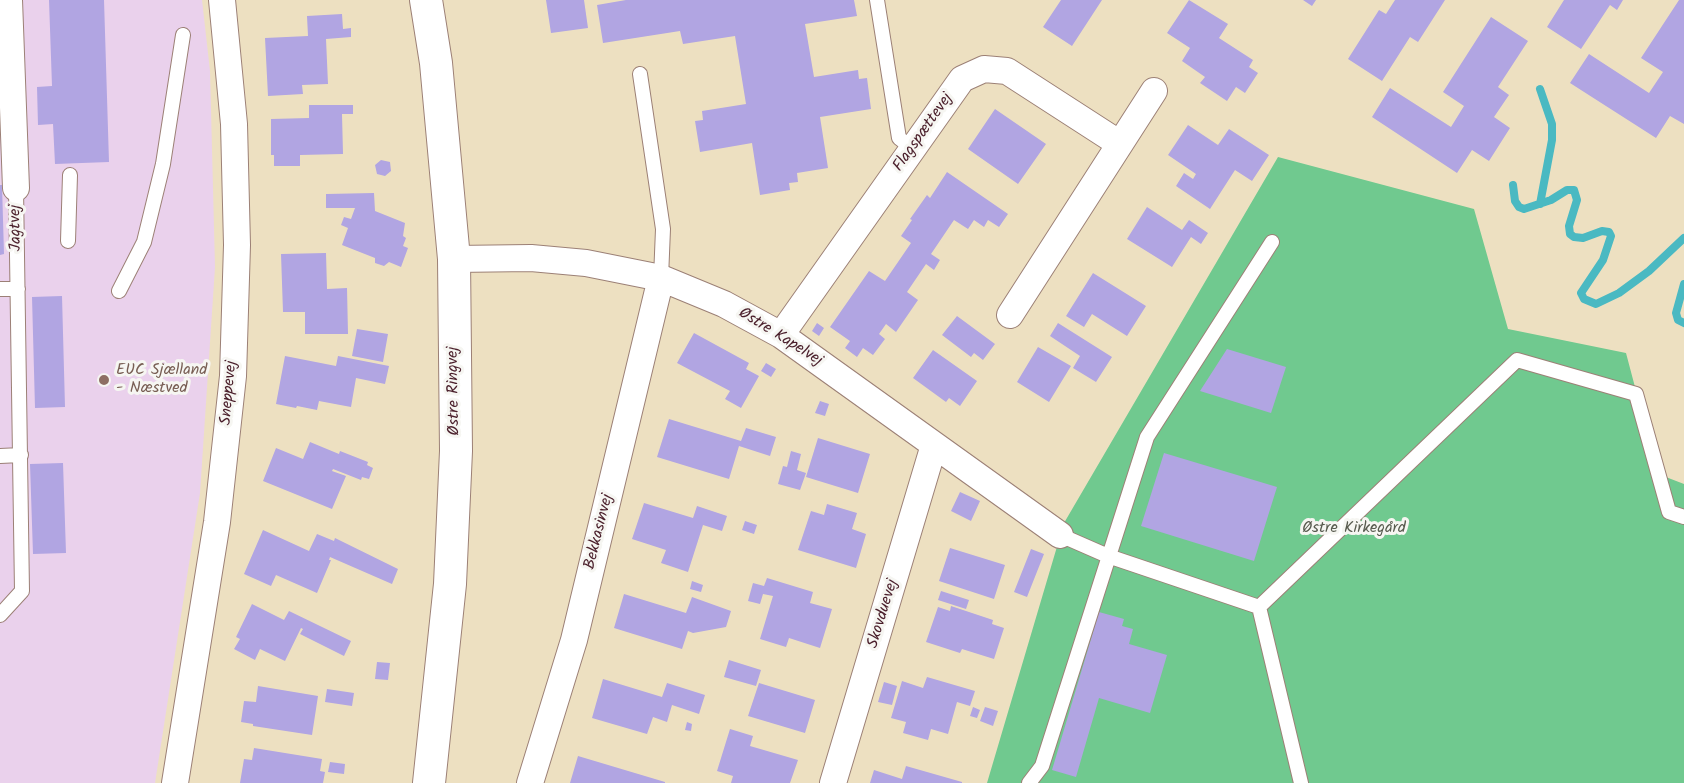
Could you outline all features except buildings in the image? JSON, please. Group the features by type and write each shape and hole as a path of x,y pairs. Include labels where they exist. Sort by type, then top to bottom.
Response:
{"street":[{"name":"Jagtvej","path":"9,0 5,28 16,188"},
{"name":"Sneppevej","path":"175,783 217,522 233,376 237,245 234,124 222,0"},
{"name":"Østre Ringvej","path":"426,0 436,63 454,259 456,451 450,584 429,783"},
{"name":"Flagspættevej","path":"781,335 962,79 984,69 1007,71 1120,144"},
{"path":"1010,315 1154,91"},
{"name":"Østre Kapelvej","path":"454,259 531,258 586,262 661,278 724,304 781,335 1060,535"},
{"name":"Bekkasinvej","path":"530,783 574,640 661,278"},
{"name":"Skovduevej","path":"833,783 934,445"}],"lane":[{"path":"877,0 899,138 913,149"},
{"path":"119,291 144,242 163,164 183,35"},
{"path":"640,74 663,228 661,278"},
{"path":"68,241 70,175"},
{"name":"Jagtvej","path":"0,615 22,591 16,188"},
{"path":"1029,783 1042,766 1147,437 1272,242"},
{"path":"0,289 18,289"},
{"path":"1259,607 1517,360 1636,394 1669,512 1684,517"},
{"path":"0,456 21,455"},
{"path":"1060,535 1108,556 1259,607"},
{"path":"1259,607 1301,783"}],"shaded area":[{"name":"EUC Sjælland - Næstved","path":"0,0 202,0 210,71 215,267 200,493 155,783 0,783"}],"green space":[{"name":"Østre Kirkegård","path":"1278,157 1474,209 1508,329 1626,353 1658,474 1684,484 1684,783 987,783 1064,523"}],"waterway":[{"path":"1540,89 1552,124 1552,140 1540,204"},
{"path":"1513,185 1515,201 1519,207 1524,209 1551,200 1567,190 1574,190 1577,200 1569,226 1570,234 1583,238 1602,231 1609,232 1611,236 1603,260 1581,293 1584,299 1596,304 1619,293 1649,271 1684,238"},
{"path":"1684,284 1676,313 1678,320 1684,323"}],"place":[{"name":"EUC Sjælland - Næstved","path":"104,380"}]}
